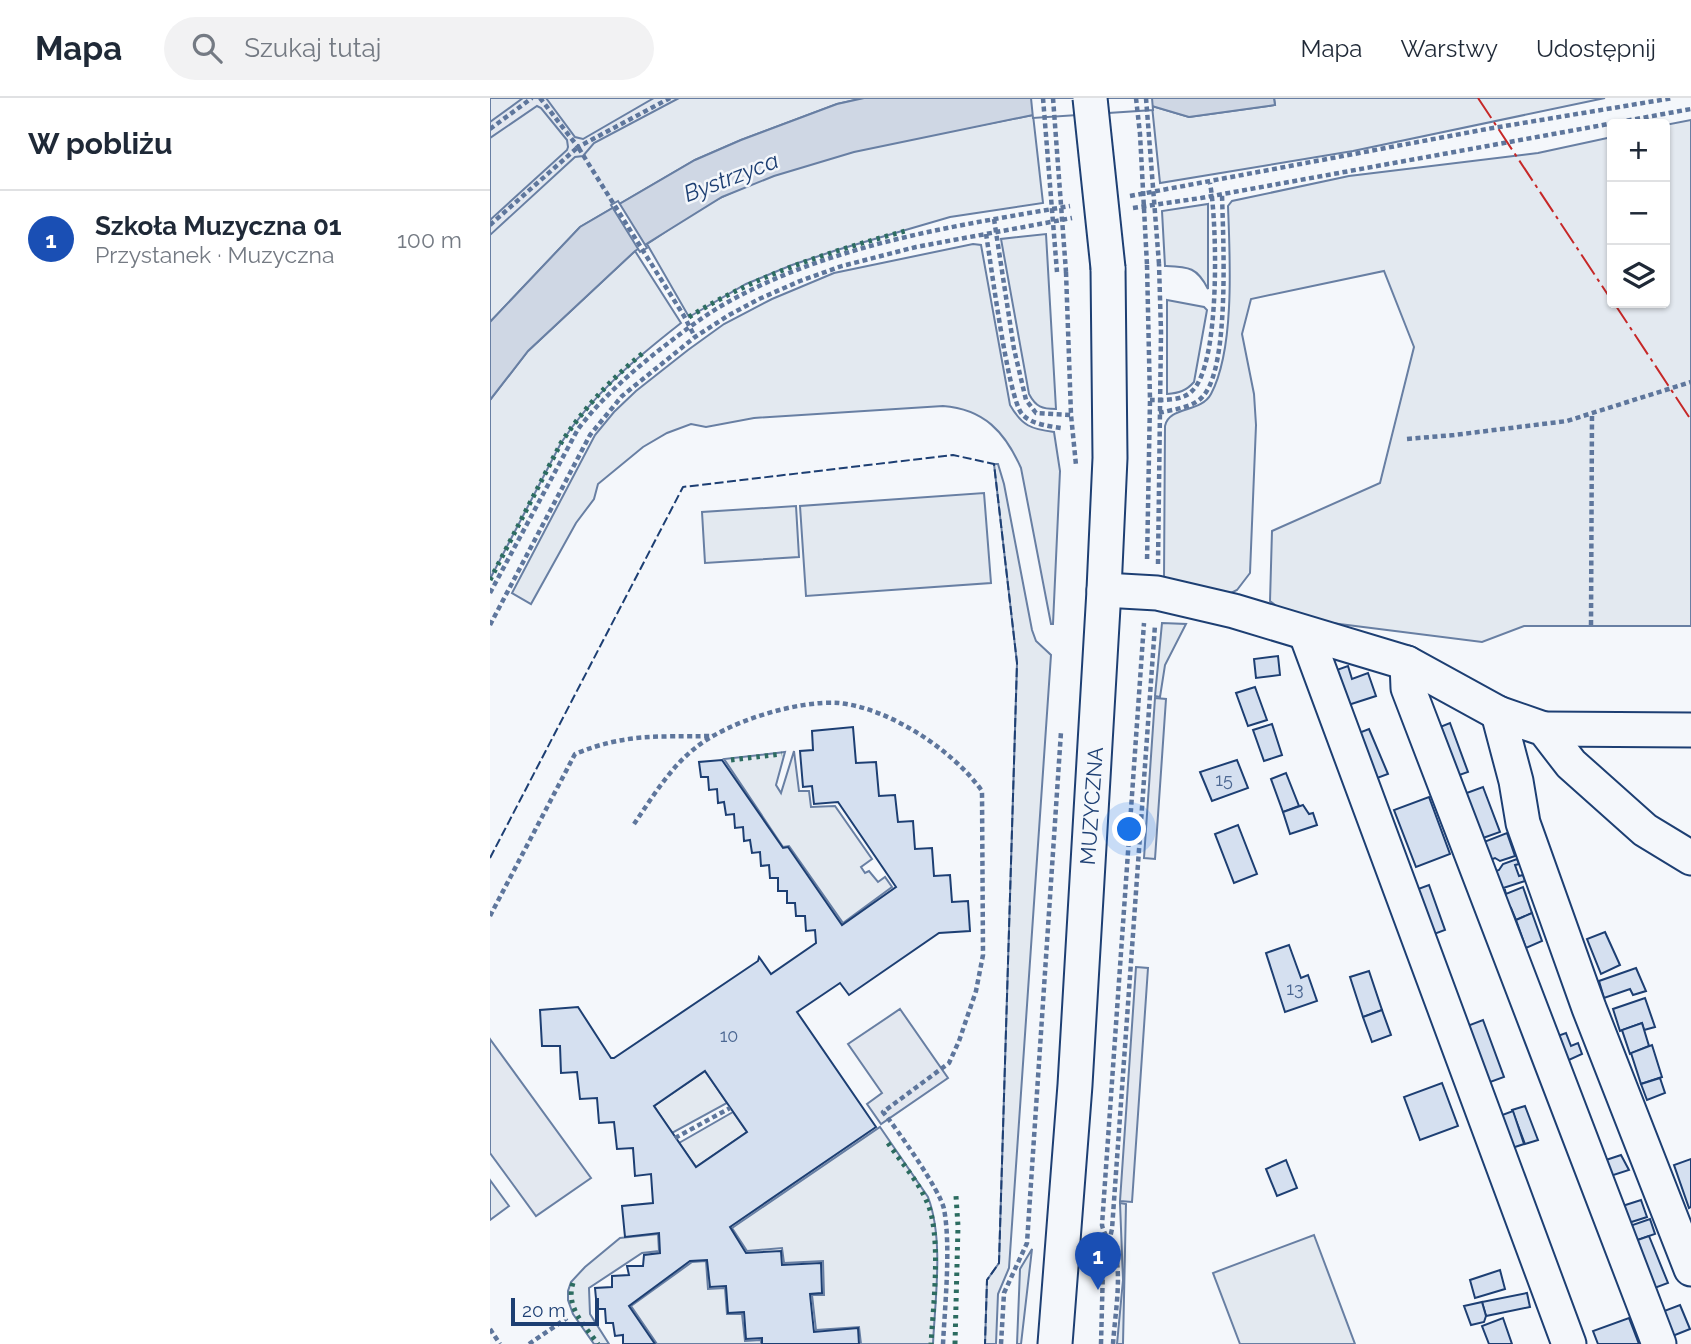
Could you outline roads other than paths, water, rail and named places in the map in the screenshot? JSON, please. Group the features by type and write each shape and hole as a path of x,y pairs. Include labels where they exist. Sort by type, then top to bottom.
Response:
{"street":[{"name":"MUZYCZNA","path":"1055,1344 1075,1085 1110,458 1108,268 1090,98"},
{"path":"1104,590 1152,593 1201,603 1407,663 1498,713 1544,729 1691,730"},
{"path":"1306,634 1569,1344"},
{"path":"1407,663 1408,688 1659,1344"},
{"path":"1498,713 1524,823 1590,1008 1691,1269"},
{"path":"1544,729 1572,764 1645,830 1690,861"},
{"path":"1516,781 1572,764"}],"water":[{"name":"Bystrzyca","path":"864,98 1274,98 1275,105 1189,117 1152,106 1033,115 854,152 774,176 722,197 635,251 528,351 490,400 490,322 580,227 695,160 837,104"}],"place":[{"name":"Szkoła Muzyczna 01","path":"1098,1290"}]}
